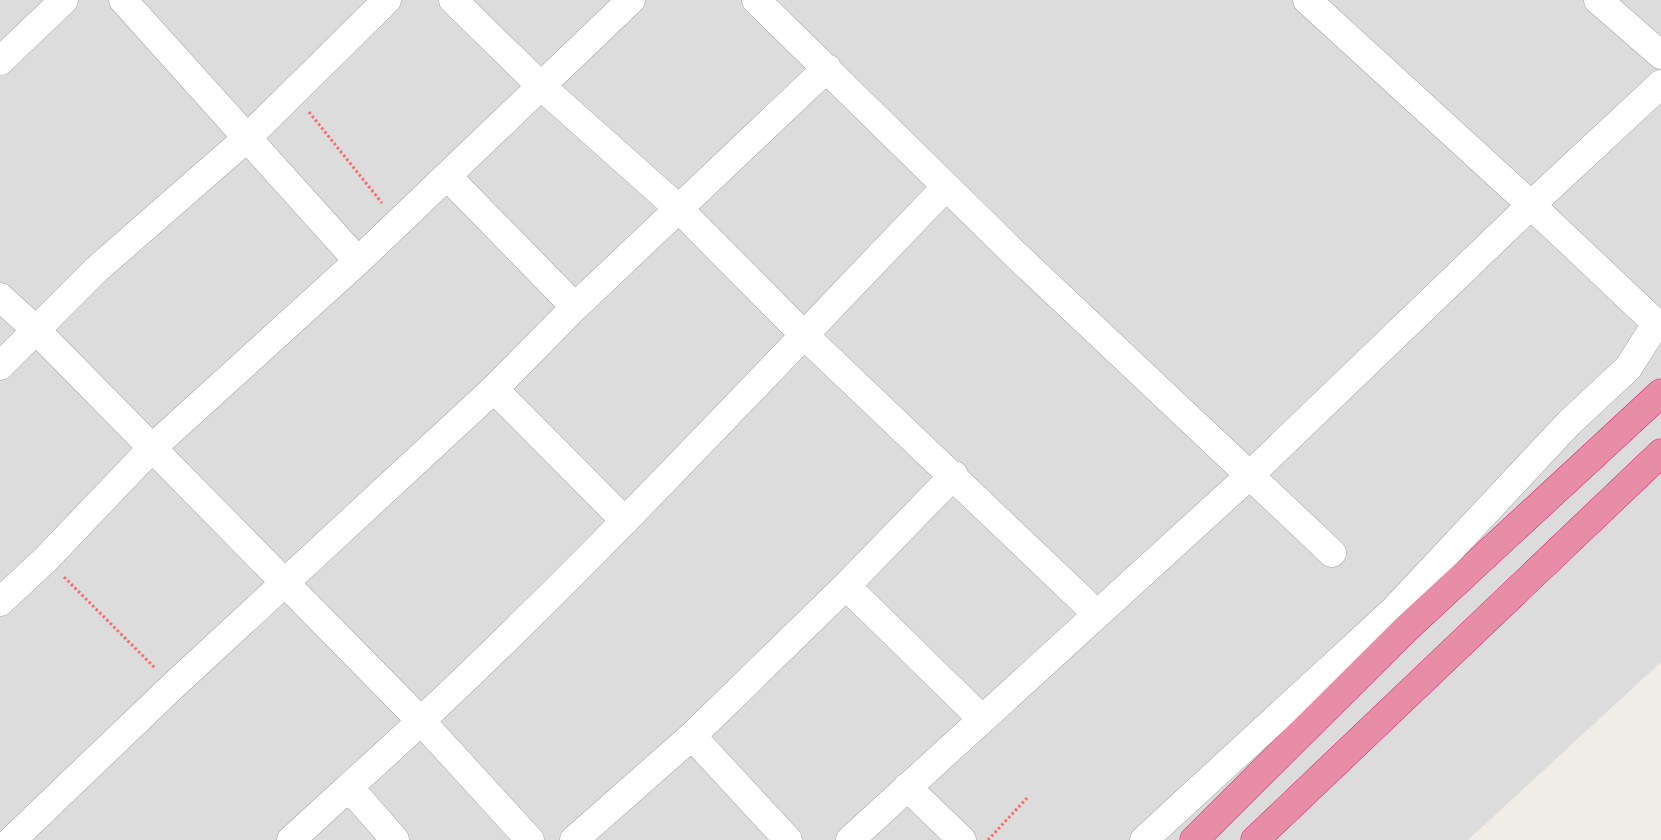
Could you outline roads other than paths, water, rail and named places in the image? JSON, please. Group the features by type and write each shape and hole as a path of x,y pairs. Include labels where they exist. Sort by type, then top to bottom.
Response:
{"highway":[{"path":"1194,840 1408,627 1661,394"},
{"path":"1255,840 1661,453"}],"street":[{"path":"0,60 64,0"},
{"path":"123,0 358,261"},
{"path":"0,366 97,269 247,138 387,0"},
{"path":"453,0 541,86 679,209 804,334 954,475 1097,614"},
{"path":"0,602 46,558 152,448 358,261 631,0"},
{"path":"756,0 946,187 1332,552"},
{"path":"1144,840 1393,610 1569,423 1628,368 1658,326 1531,205 1307,0"},
{"path":"1598,0 1661,55"},
{"path":"12,840 173,686 494,389 575,308 827,68"},
{"path":"850,840 1250,475 1531,205 1661,84"},
{"path":"447,176 575,308"},
{"path":"291,840 422,722 625,521 946,187"},
{"path":"0,297 35,329 422,722 530,840"},
{"path":"494,389 625,521"},
{"path":"574,840 692,736 846,586 954,475"},
{"path":"846,586 982,719"},
{"path":"692,736 788,840"},
{"path":"349,787 395,840"},
{"path":"907,787 962,840"}]}
